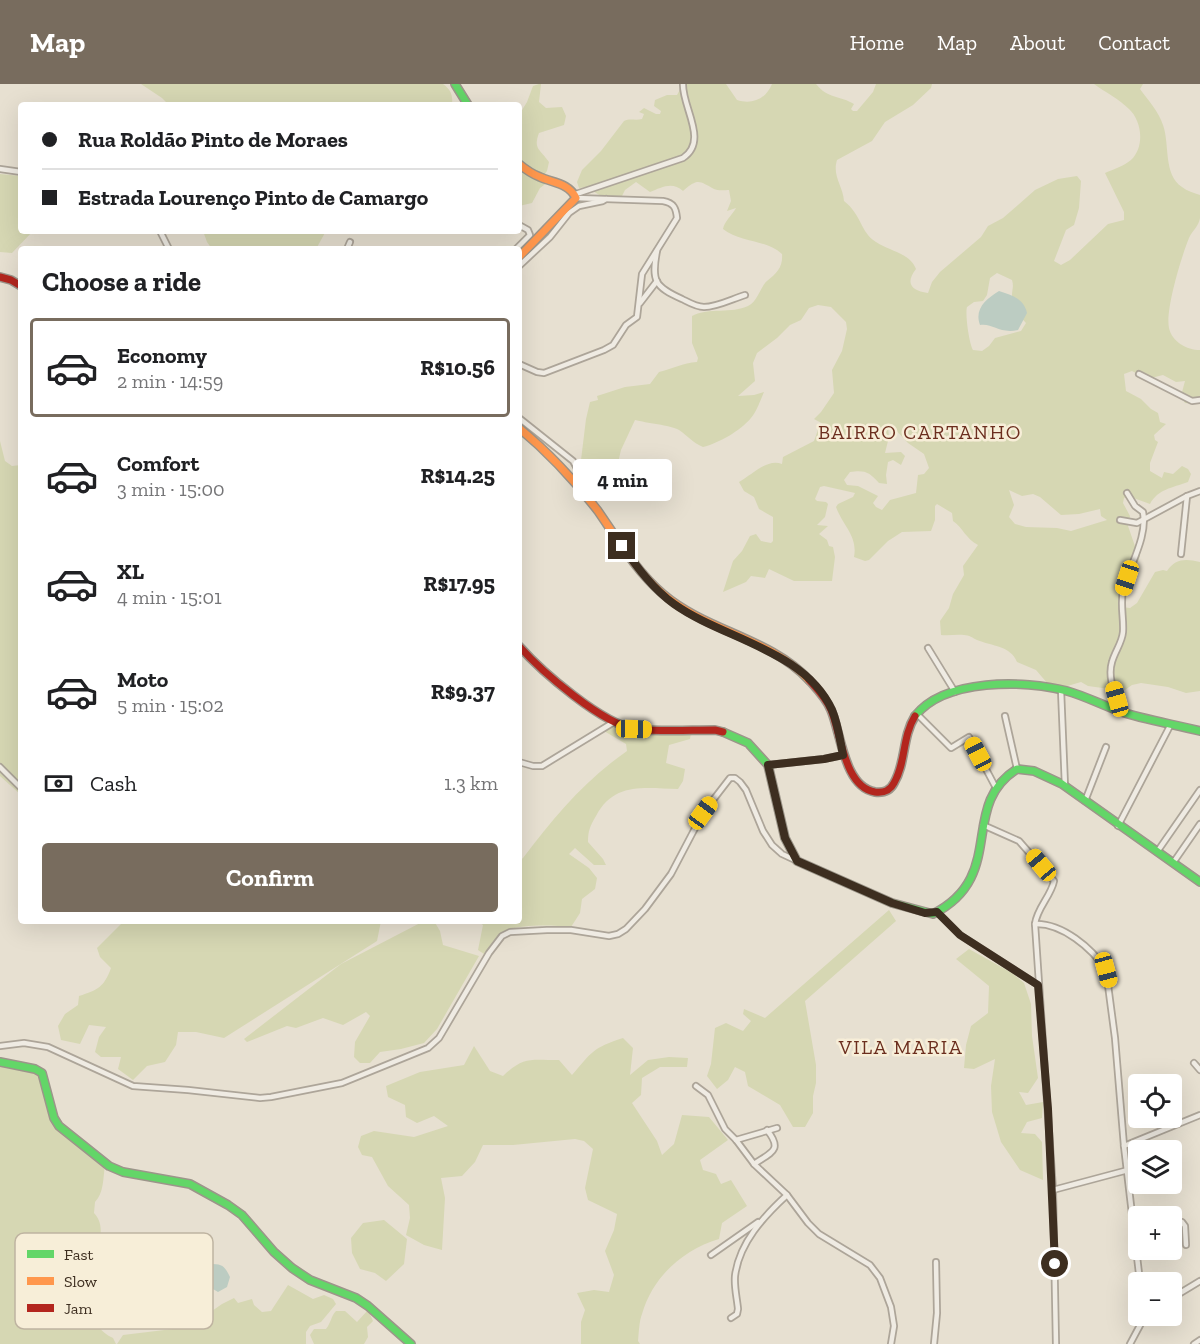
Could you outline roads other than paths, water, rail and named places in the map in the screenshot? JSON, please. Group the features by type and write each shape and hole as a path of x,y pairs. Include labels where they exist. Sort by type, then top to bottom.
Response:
{"street":[{"path":"455,84 466,102"},
{"path":"522,254 576,196 689,154 695,145 695,135 683,95 683,84"},
{"path":"522,166 538,177 567,187 576,196 670,202 676,209 677,218 642,274 637,317 626,325 613,345 544,373 522,365"},
{"path":"0,169 18,172"},
{"path":"522,264 534,254 574,209 607,198"},
{"path":"519,246 530,235 528,230 522,227"},
{"path":"348,246 350,242"},
{"path":"658,249 655,261 657,281 663,290 705,307 745,296"},
{"path":"0,277 18,284"},
{"path":"640,303 657,281"},
{"path":"1139,374 1192,401 1200,400"},
{"path":"522,420 573,461 580,474 582,492"},
{"path":"522,431 582,492 639,569 674,603 701,620 754,644 790,664 806,676 821,693 832,711 843,755 854,776 864,788 874,793 884,793 892,788 898,776 911,723 917,714 933,701 955,692 1030,685 1061,690 1120,711 1200,731"},
{"path":"1120,520 1137,523 1200,491"},
{"path":"1120,711 1110,674 1112,662 1122,638 1122,599 1136,559 1144,520 1143,512 1135,506 1127,493"},
{"path":"1181,554 1187,496"},
{"path":"928,648 955,692"},
{"path":"522,649 534,663 597,712 614,722 634,729 715,730 748,743 768,765 785,838 797,861"},
{"path":"1061,690 1065,786"},
{"path":"917,714 951,748 969,737 996,788"},
{"path":"1005,716 1017,769"},
{"path":"522,763 542,766 614,722"},
{"path":"1118,826 1171,723"},
{"path":"1085,801 1106,747"},
{"path":"768,765 843,755"},
{"path":"0,767 18,785"},
{"path":"0,1046 24,1043 48,1047 133,1086 144,1088 260,1098 342,1083 428,1048 439,1038 489,952 502,936 510,932 547,930 571,930 609,936 626,929 645,909 671,874 703,813 730,778 735,778 746,790 763,831 772,845 782,854 892,903 925,913 937,912 960,897 973,879 980,856 983,825 989,801 1000,781 1017,769 1034,771 1065,786 1118,826 1200,882"},
{"path":"1157,852 1200,790"},
{"path":"1173,863 1200,824"},
{"path":"983,825 1019,841 1053,878 1054,885 1041,905 1035,924 1053,1190 1056,1344"},
{"path":"937,912 960,935 1038,985"},
{"path":"1035,924 1053,925 1076,940 1101,962 1106,970 1116,1038 1124,1146 1128,1170 1053,1190"},
{"path":"0,1062 35,1069 42,1073 59,1126 109,1166 123,1172 190,1184 228,1205 242,1215 274,1252 292,1268 310,1280 368,1305 411,1344"},
{"path":"1194,1063 1200,1070"},
{"path":"696,1086 708,1095 720,1122 754,1164 787,1195 819,1234 870,1265 880,1278 891,1307 894,1326 891,1344"},
{"path":"1124,1146 1200,1115"},
{"path":"736,1140 777,1128"},
{"path":"754,1164 774,1150 776,1146 775,1140 767,1130"},
{"path":"731,1318 738,1309 735,1276 749,1239 763,1219 787,1195"},
{"path":"711,1255 763,1219"},
{"path":"1182,1222 1186,1245"},
{"path":"934,1344 937,1312 936,1262"},
{"path":"1182,1292 1200,1281"},
{"path":"1133,1342 1140,1326"},
{"path":"1194,1344 1200,1340"}],"district":[{"name":"BAIRRO CARTANHO","path":"920,432"},
{"name":"VILA MARIA","path":"901,1047"}]}
